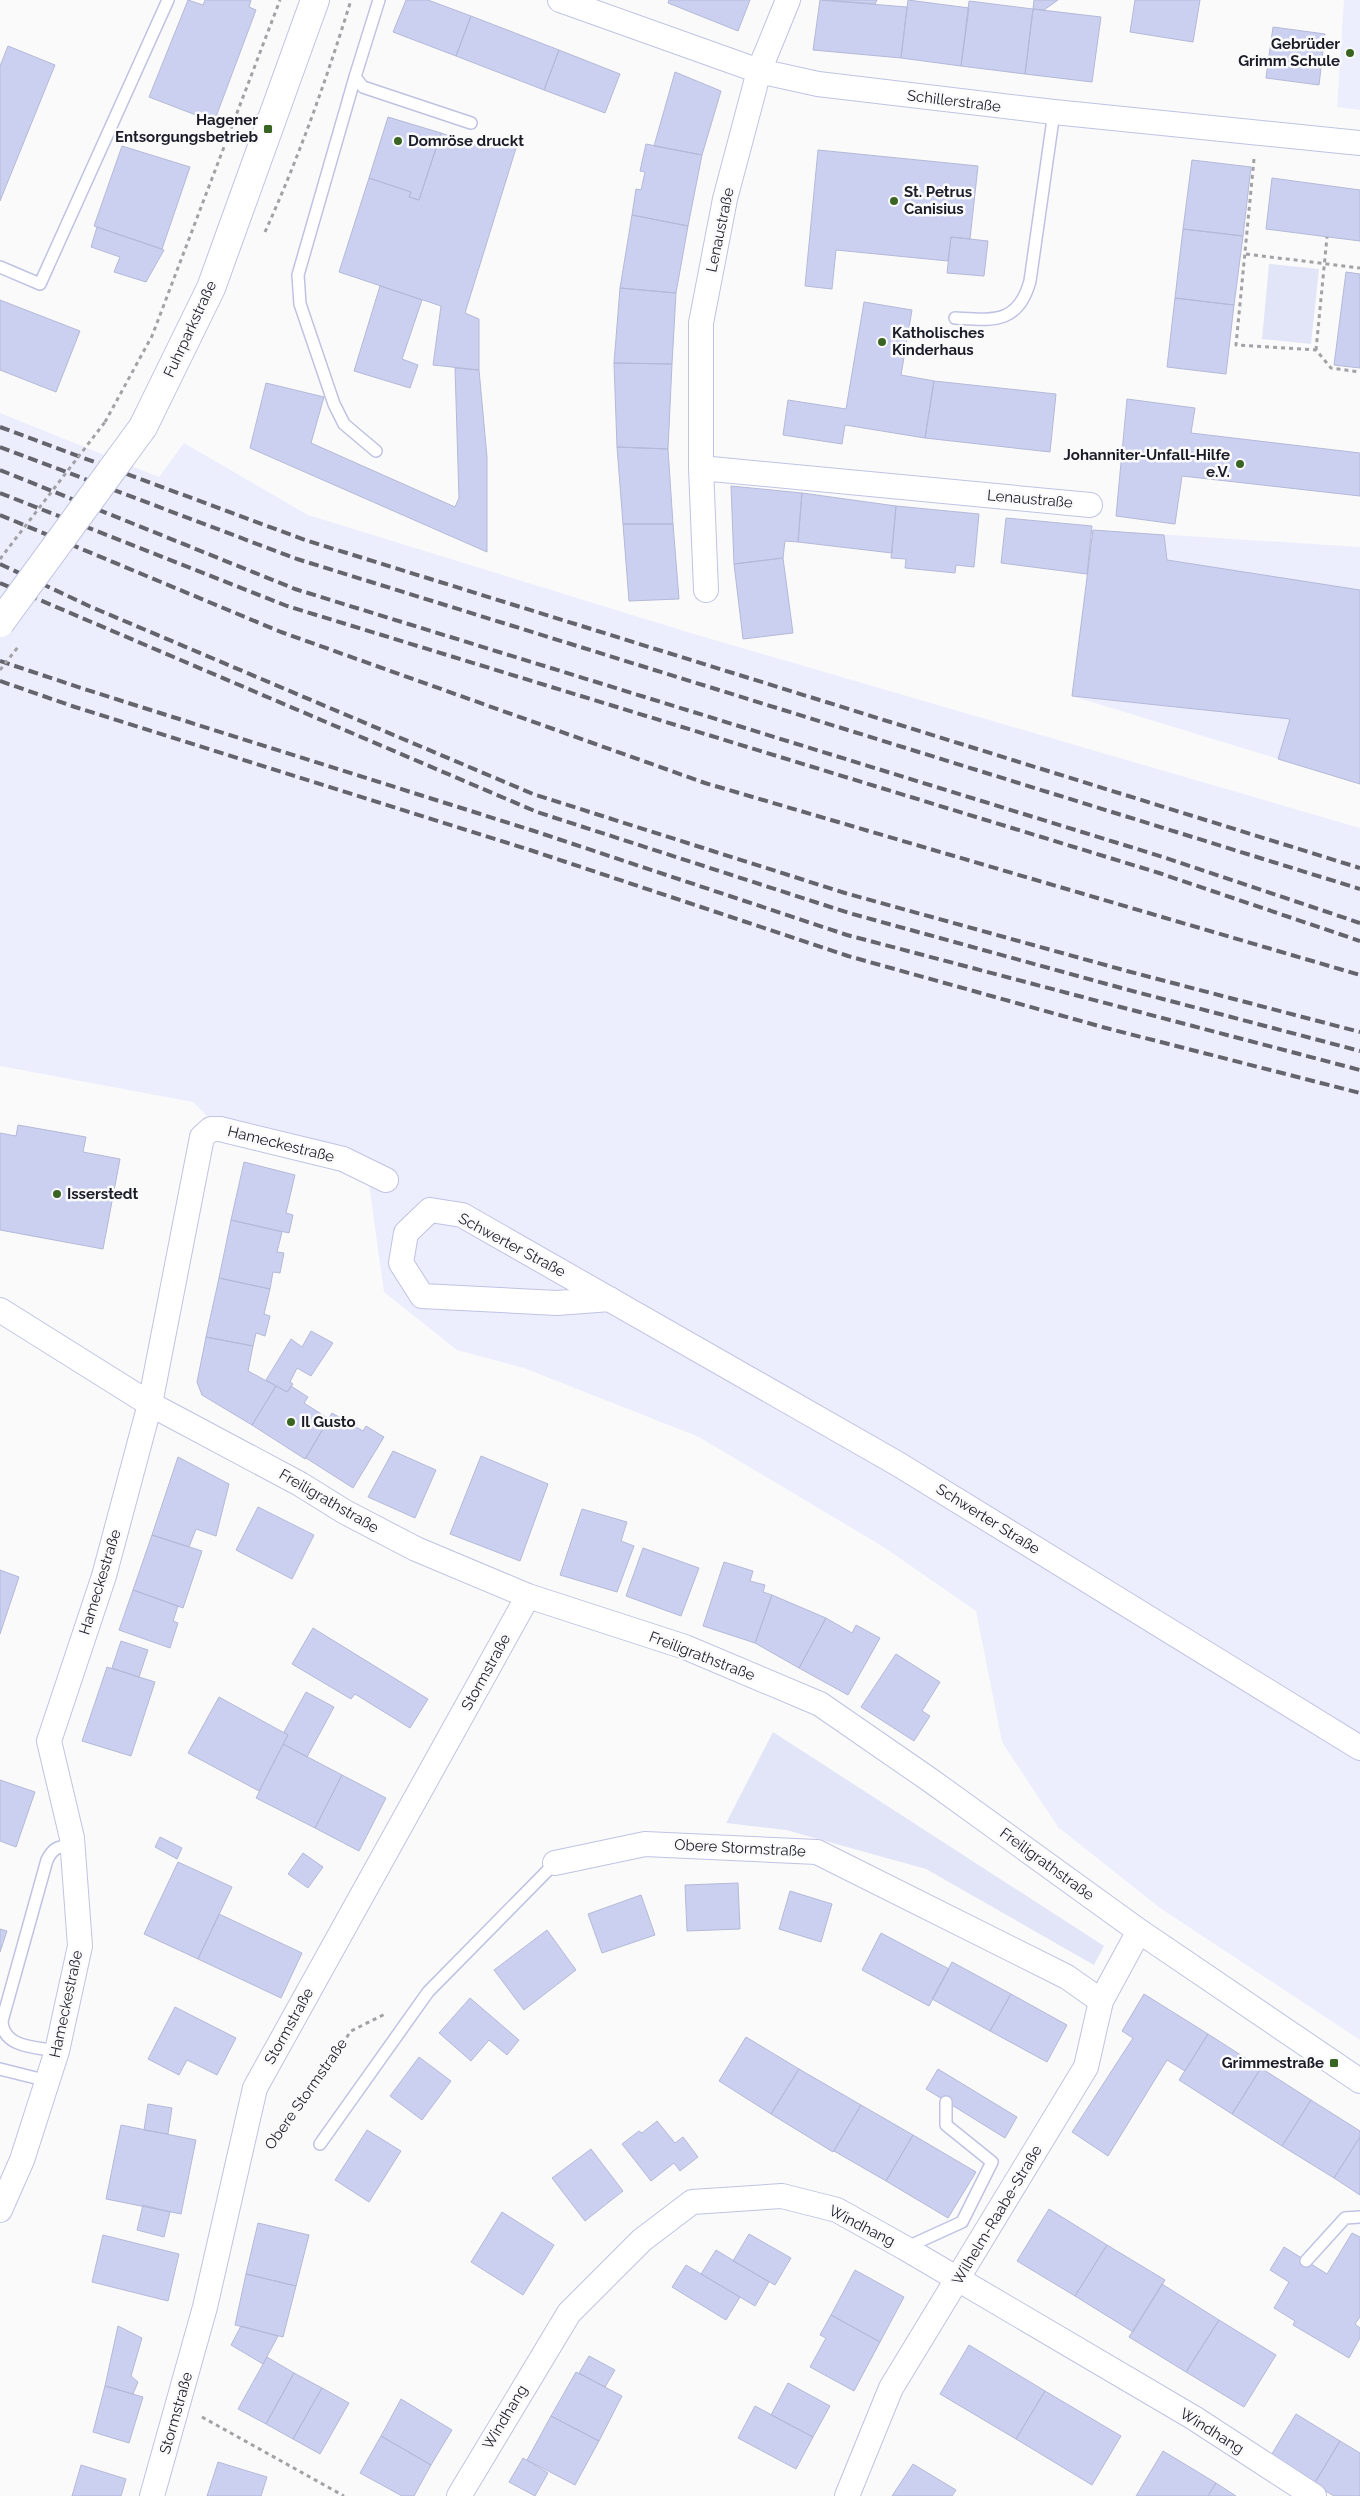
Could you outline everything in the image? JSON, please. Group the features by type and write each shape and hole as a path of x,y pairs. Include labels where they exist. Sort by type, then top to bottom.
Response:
{"main road":[{"name":"Fuhrparkstraße","path":"0,623 143,427 211,288 315,0"}],"street":[{"name":"Schillerstraße","path":"560,0 759,71 818,84 1054,112 1360,143"},
{"name":"Lenaustraße","path":"706,590 701,468 701,323 725,199 759,71 788,0"},
{"name":"Lenaustraße","path":"701,468 1090,505"},
{"name":"Hameckestraße","path":"0,2210 22,2160 48,2081 57,2051 80,1946 72,1846 49,1741 104,1576 150,1404 202,1137 211,1130 220,1128 343,1159 386,1180"},
{"name":"Schwerter Straße","path":"610,1299 558,1303 422,1296 401,1263 406,1233 430,1210 462,1215 610,1299 898,1464 1360,1748"},
{"name":"Freiligrathstraße","path":"1,1313 150,1404 300,1484 345,1512 416,1549 528,1596 685,1646 820,1704 930,1780 1139,1931 1360,2081"},
{"name":"Stormstraße","path":"152,2496 205,2308 255,2088 528,1596"},
{"name":"Obere Stormstraße","path":"555,1863 644,1844 817,1852 1067,1977 1102,2001"},
{"name":"Wilhelm-Raabe-Straße","path":"847,2496 891,2388 959,2279 1086,2067 1102,2001 1139,1931"},
{"name":"Windhang","path":"459,2496 569,2313 642,2240 692,2202 782,2196 837,2210 905,2248 1194,2418 1314,2496"}],"lane":[{"path":"376,451 344,424 334,404 300,304 298,276 379,0"},
{"path":"0,267 40,284 165,1"},
{"path":"355,77 362,87 471,123"},
{"path":"955,318 994,321 1009,314 1024,299 1030,281 1054,112"},
{"path":"57,2051 18,2043 9,2039 2,2030 2,2020 46,1860 52,1850 61,1846 72,1846"},
{"name":"Obere Stormstraße","path":"320,2144 428,1992 555,1863"},
{"path":"0,2069 48,2081"},
{"path":"905,2248 962,2222 992,2162 946,2125 946,2102"},
{"path":"1306,2261 1345,2218 1360,2217"}],"path":[{"path":"0,559 105,422 152,336 280,0"},
{"path":"1254,169 1236,345 1316,350"},
{"path":"1327,237 1316,350 1331,368 1360,372"},
{"path":"1246,254 1360,268"},
{"name":"Obere Stormstraße","path":"268,2149 351,2031 428,1992"},
{"path":"179,2405 344,2496"}],"shaded area":[{"name":"Gebrüder Grimm Schule","path":"1344,0 1360,0 1360,110 1337,107"},
{"path":"1269,264 1319,269 1311,344 1262,339"},
{"path":"0,413 159,477 184,443 308,515 694,634 1360,828 1360,2040 1160,1908 1058,1827 1002,1742 976,1611 882,1546 699,1437 524,1368 457,1350 384,1292 367,1171 220,1129 193,1102 0,1066"},
{"path":"1093,530 1360,547 1360,784 1072,696"},
{"path":"773,1732 1104,1946 1094,1965 926,1869 786,1830 726,1823"}],"building":[{"path":"188,0 203,5 205,0 251,0 249,7 256,10 214,122 149,97"},
{"path":"406,0 428,0 471,16 456,56 393,32"},
{"path":"669,0 750,0 738,31 668,3"},
{"path":"820,0 907,7 901,58 813,50"},
{"path":"823,0 877,0 875,4"},
{"path":"908,0 969,8 961,66 901,58"},
{"path":"1034,0 1058,0 1044,10 1033,9"},
{"path":"1135,0 1200,0 1193,42 1130,32"},
{"path":"969,1 1033,9 1025,74 961,66"},
{"path":"1033,9 1101,17 1092,82 1025,74"},
{"path":"471,16 559,50 544,90 456,56"},
{"path":"1273,27 1325,34 1319,85 1266,78"},
{"path":"8,46 55,65 0,201 0,66"},
{"path":"559,50 620,74 605,113 544,90"},
{"path":"675,72 721,91 702,155 654,146"},
{"path":"388,117 441,133 419,200 409,197 411,192 369,178"},
{"path":"441,133 488,149 492,137 517,145 465,313 479,319 479,370 433,365 441,306 339,272 369,178 411,192 409,197 419,200"},
{"path":"646,144 702,155 688,226 632,215 636,189 641,190 645,172 640,171"},
{"path":"122,146 190,167 162,249 94,226"},
{"name":"St. Petrus Canisius","path":"818,150 978,166 970,239 951,237 948,261 836,250 832,289 805,286"},
{"path":"1192,160 1251,167 1243,236 1183,229"},
{"path":"1272,178 1360,190 1360,241 1266,229"},
{"path":"632,215 688,226 676,293 620,288"},
{"path":"97,227 164,250 146,282 114,272 120,257 91,247"},
{"path":"1183,229 1243,236 1234,305 1175,298"},
{"path":"951,237 988,241 984,276 947,273"},
{"path":"1346,272 1360,274 1360,368 1334,365"},
{"path":"380,286 422,300 402,359 418,365 410,388 354,371"},
{"path":"620,288 676,293 672,364 614,363"},
{"path":"1175,298 1234,305 1226,374 1167,367"},
{"path":"0,300 80,331 56,392 0,370"},
{"name":"Katholisches Kinderhaus","path":"864,302 912,310 901,375 934,381 925,438 845,425 842,444 783,435 788,400 846,409"},
{"path":"614,363 672,364 668,449 617,447"},
{"path":"455,368 479,370 487,457 487,552 250,448 266,383 324,397 311,443 455,507 459,498"},
{"path":"934,381 1056,394 1050,452 925,438"},
{"name":"Johanniter-Unfall-Hilfe e.V.","path":"1127,399 1195,408 1191,433 1360,453 1360,496 1182,476 1175,524 1116,516"},
{"path":"617,447 668,449 673,524 623,524"},
{"path":"731,486 802,493 798,542 785,541 783,558 734,564"},
{"path":"802,493 896,506 892,553 798,542"},
{"path":"896,506 979,514 974,567 956,565 955,573 905,568 906,559 891,558"},
{"path":"1006,518 1092,526 1087,574 1001,563"},
{"path":"623,524 673,524 679,599 629,601"},
{"path":"1093,530 1164,535 1167,560 1360,590 1360,784 1278,759 1290,719 1072,696"},
{"path":"783,558 793,633 743,639 734,564"},
{"name":"Isserstedt","path":"18,1125 86,1137 83,1152 120,1159 103,1249 0,1230 0,1133 16,1136"},
{"path":"244,1162 295,1175 286,1213 293,1215 289,1233 231,1220"},
{"path":"231,1220 282,1232 277,1252 284,1253 280,1273 273,1272 270,1289 219,1278"},
{"path":"219,1278 270,1289 264,1314 270,1316 265,1336 256,1333 253,1346 206,1337"},
{"path":"311,1331 333,1343 311,1376 297,1368 290,1382 293,1384 287,1392 266,1380 291,1339 302,1347"},
{"path":"206,1337 253,1346 248,1371 276,1386 252,1425 202,1395 197,1382"},
{"name":"Il Gusto","path":"276,1386 287,1392 291,1386 308,1397 304,1403 329,1419 305,1459 252,1425"},
{"path":"332,1413 363,1431 366,1426 384,1437 353,1488 306,1458"},
{"path":"393,1451 436,1470 415,1518 368,1497"},
{"path":"481,1456 548,1484 520,1561 450,1534"},
{"path":"178,1457 229,1484 216,1536 196,1529 189,1547 152,1535"},
{"path":"258,1507 314,1535 292,1579 236,1550"},
{"path":"582,1509 627,1522 621,1541 634,1546 617,1592 560,1575"},
{"path":"152,1535 202,1551 183,1608 133,1590"},
{"path":"643,1548 699,1568 681,1616 626,1596"},
{"path":"724,1562 753,1571 750,1581 765,1585 763,1592 772,1595 755,1643 703,1626"},
{"path":"0,1570 19,1577 0,1634"},
{"path":"133,1590 178,1606 173,1621 178,1623 170,1648 119,1630"},
{"path":"772,1595 826,1618 799,1668 755,1643"},
{"path":"826,1618 852,1633 856,1625 880,1638 848,1695 799,1668"},
{"path":"313,1628 428,1699 410,1728 355,1694 351,1699 292,1664"},
{"path":"121,1641 148,1650 139,1677 112,1668"},
{"path":"896,1654 940,1682 922,1711 930,1716 914,1741 861,1707"},
{"path":"107,1667 155,1682 131,1756 82,1741"},
{"path":"306,1692 334,1707 307,1757 283,1744 288,1735 284,1732"},
{"path":"219,1697 288,1735 259,1791 188,1753"},
{"path":"283,1744 342,1775 315,1828 256,1798"},
{"path":"342,1775 386,1798 359,1851 315,1828"},
{"path":"0,1780 35,1792 16,1847 0,1841"},
{"path":"160,1837 182,1848 177,1859 155,1847"},
{"path":"303,1853 323,1867 308,1888 288,1874"},
{"path":"178,1862 232,1887 198,1959 144,1934"},
{"path":"738,1883 740,1929 687,1931 685,1885"},
{"path":"790,1891 832,1904 821,1942 779,1929"},
{"path":"641,1895 655,1935 602,1953 588,1914"},
{"path":"219,1914 302,1953 281,1998 198,1959"},
{"path":"0,1929 7,1931 0,1952"},
{"path":"547,1930 576,1970 524,2010 494,1970"},
{"path":"881,1933 949,1969 929,2006 862,1970"},
{"path":"952,1962 1011,1994 990,2031 932,1999"},
{"path":"1011,1994 1067,2025 1047,2062 990,2031"},
{"path":"1144,1994 1208,2034 1185,2071 1167,2060 1108,2156 1072,2132 1133,2038 1122,2031"},
{"path":"470,1998 519,2040 507,2055 489,2040 471,2061 439,2033"},
{"path":"175,2007 236,2038 217,2075 187,2060 179,2075 148,2059"},
{"path":"1208,2034 1261,2068 1232,2114 1179,2080"},
{"path":"746,2037 799,2069 771,2114 719,2081"},
{"path":"419,2057 451,2081 422,2120 390,2096"},
{"path":"1261,2068 1311,2100 1282,2146 1232,2114"},
{"path":"799,2069 861,2105 833,2152 771,2114"},
{"path":"938,2069 1017,2117 1005,2138 926,2089"},
{"path":"1311,2100 1360,2131 1360,2137 1334,2178 1282,2146"},
{"path":"148,2104 172,2108 168,2134 144,2130"},
{"path":"861,2105 913,2135 886,2181 834,2151"},
{"path":"657,2121 675,2143 683,2137 698,2157 680,2171 674,2163 651,2181 622,2144 639,2131 642,2133"},
{"path":"121,2125 196,2140 181,2214 106,2199"},
{"path":"367,2130 401,2151 369,2202 335,2180"},
{"path":"913,2135 976,2172 948,2218 886,2181"},
{"path":"1360,2137 1360,2195 1334,2178"},
{"path":"591,2149 623,2191 585,2221 552,2178"},
{"path":"143,2205 170,2212 164,2237 137,2230"},
{"path":"1049,2209 1107,2245 1075,2296 1017,2261"},
{"path":"502,2212 554,2245 523,2295 471,2262"},
{"path":"258,2223 309,2235 296,2286 246,2274"},
{"path":"1352,2233 1360,2237 1360,2317 1355,2324 1360,2328 1360,2338 1349,2358 1293,2325 1295,2321 1274,2308 1289,2282 1270,2270 1284,2247 1327,2274"},
{"path":"749,2234 791,2258 775,2285 733,2261"},
{"path":"103,2235 179,2254 168,2301 92,2282"},
{"path":"1107,2245 1165,2280 1133,2332 1075,2296"},
{"path":"716,2250 769,2282 755,2306 701,2274"},
{"path":"686,2265 740,2297 726,2320 672,2287"},
{"path":"855,2270 904,2297 880,2342 831,2315"},
{"path":"246,2274 296,2286 283,2337 235,2325"},
{"path":"1162,2284 1219,2320 1186,2372 1129,2337"},
{"path":"831,2315 880,2342 854,2391 810,2367 826,2338 820,2335"},
{"path":"1219,2320 1276,2355 1244,2407 1186,2372"},
{"path":"118,2326 142,2338 131,2376 138,2382 133,2394 105,2386"},
{"path":"241,2326 278,2336 263,2364 231,2345"},
{"path":"969,2345 1045,2391 1016,2439 940,2394"},
{"path":"589,2356 615,2370 605,2387 579,2373"},
{"path":"267,2357 294,2373 266,2424 238,2409"},
{"path":"576,2372 622,2396 599,2441 551,2416"},
{"path":"294,2373 322,2388 293,2439 266,2424"},
{"path":"788,2383 830,2406 813,2437 771,2415"},
{"path":"105,2386 143,2397 129,2443 93,2432"},
{"path":"322,2388 349,2403 320,2454 293,2439"},
{"path":"1045,2391 1121,2436 1092,2485 1016,2439"},
{"path":"401,2399 452,2430 431,2465 381,2436"},
{"path":"755,2406 813,2437 796,2469 738,2438"},
{"path":"1296,2414 1340,2441 1314,2484 1270,2457"},
{"path":"551,2416 599,2441 575,2485 527,2460"},
{"path":"381,2436 431,2465 414,2496 402,2496 360,2473"},
{"path":"1340,2441 1360,2453 1360,2496 1334,2496 1314,2484"},
{"path":"1163,2451 1216,2483 1208,2496 1136,2496"},
{"path":"523,2458 548,2473 535,2496 509,2482"},
{"path":"218,2462 267,2477 261,2496 207,2496"},
{"path":"913,2464 956,2490 952,2496 892,2496"},
{"path":"81,2465 126,2479 121,2496 72,2496"},
{"path":"1216,2483 1236,2496 1208,2496"}],"railway":[{"path":"0,427 305,540 1360,868"},
{"path":"0,447 297,559 1360,889"},
{"path":"0,470 295,589 1163,857 1360,923"},
{"path":"0,493 287,606 1159,873 1360,941"},
{"path":"0,515 281,632 705,783 1360,975"},
{"path":"0,564 89,606 533,794 845,893 1127,971 1360,1032"},
{"path":"0,583 537,812 849,913 1360,1051"},
{"path":"0,661 531,830 847,935 1360,1070"},
{"path":"0,681 75,707 530,850 848,956 1106,1028 1360,1093"}],"place":[{"name":"Gebrüder Grimm Schule","path":"1350,53"},
{"name":"Hagener Entsorgungsbetrieb","path":"268,129"},
{"name":"Domröse druckt","path":"398,141"},
{"name":"St. Petrus Canisius","path":"894,201"},
{"name":"Katholisches Kinderhaus","path":"882,342"},
{"name":"Johanniter-Unfall-Hilfe e.V.","path":"1240,464"},
{"name":"Isserstedt","path":"57,1194"},
{"name":"Il Gusto","path":"291,1422"},
{"name":"Grimmestraße","path":"1334,2063"}]}
